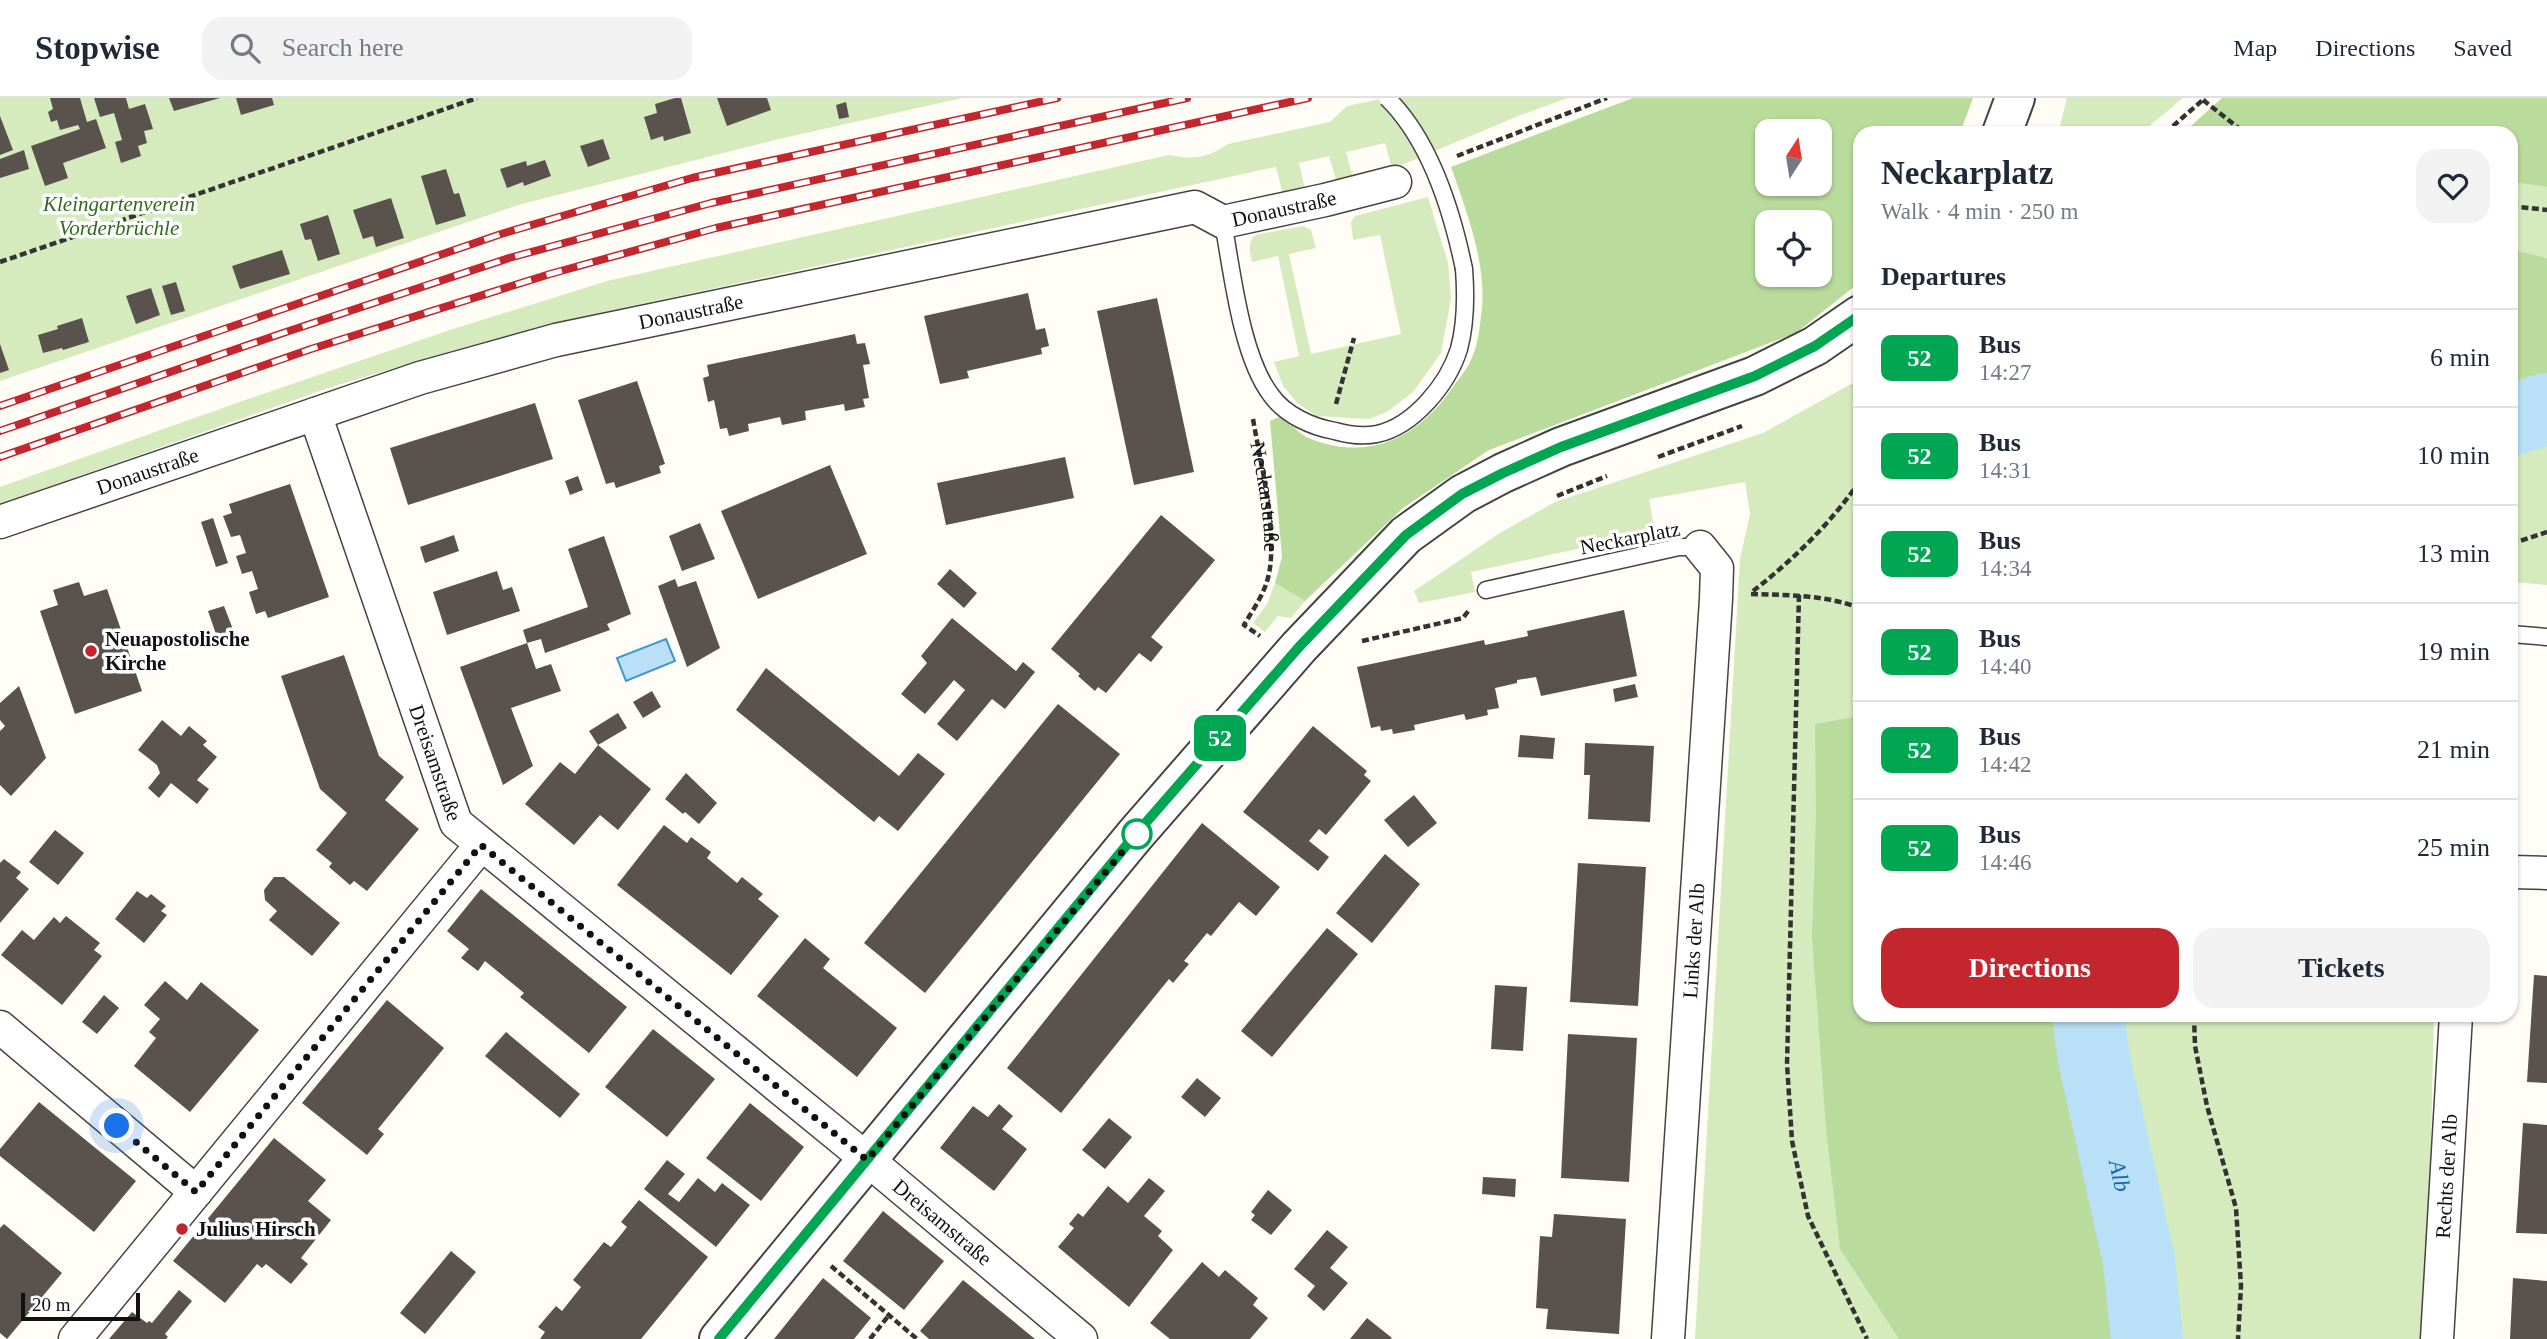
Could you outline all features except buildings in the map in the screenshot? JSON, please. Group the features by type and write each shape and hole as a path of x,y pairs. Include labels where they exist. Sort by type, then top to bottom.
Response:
{"street":[{"path":"2005,126 2015,98"},
{"name":"Donaustraße","path":"0,522 420,378 569,338 1195,207 1223,222 1395,182"},
{"path":"719,1339 1135,835 1299,647 1406,535 1462,494 1503,473 1561,447 1755,376 1815,346 1853,320"},
{"name":"Dreisamstraße","path":"315,414 456,823 1081,1339"},
{"name":"Links der Alb","path":"1668,1339 1716,599 1717,568 1700,547"},
{"path":"75,1339 481,845"},
{"path":"2518,872 2547,873"},
{"name":"Rechts der Alb","path":"2437,1339 2456,1022"},
{"path":"0,1027 196,1192"}],"lane":[{"path":"1223,222 1248,352 1272,397 1309,424 1356,436 1379,433 1399,424 1419,410 1452,366 1458,349 1465,312 1464,269 1454,220 1443,191 1409,125 1387,98"},
{"name":"Neckarplatz","path":"1486,590 1679,547 1700,547"},
{"path":"2518,635 2547,637"}],"path":[{"path":"0,262 477,98"},
{"path":"1395,182 1496,139 1607,98"},
{"path":"2173,126 2204,99 2237,126"},
{"path":"2518,207 2547,210"},
{"path":"1329,430 1354,338"},
{"name":"Neckarstraße","path":"1272,397 1252,415 1270,530 1270,562 1266,585 1244,625 1266,640 1299,647"},
{"path":"1653,459 1747,424"},
{"path":"1555,496 1616,472"},
{"path":"1853,491 1787,565 1749,594 1799,595 1853,605"},
{"path":"2518,542 2547,532"},
{"path":"1299,647 1337,646 1463,618 1486,590"},
{"path":"1799,595 1787,1064 1792,1141 1808,1216 1867,1339"},
{"path":"2194,1022 2195,1046 2207,1106 2236,1208 2241,1286 2238,1339"},
{"path":"800,1240 917,1339"},
{"path":"870,1339 889,1315"}],"green space":[{"name":"Kleingartenverein Vorderbrüchle","path":"0,98 962,98 779,139 518,205 0,381"},
{"path":"1385,98 1568,98 1392,169 1385,143 1346,152 1354,181 1338,186 1329,156 1299,163 1306,194 1284,198 1276,167 595,314 454,350 328,388 0,504 0,487 450,330 607,281 1169,155 1200,157 1228,144 1330,122 1347,106"},
{"path":"1633,98 1973,98 1963,126 1853,126 1853,288 1796,333 1489,450 1403,508 1305,601 1275,583 1282,557 1270,421 1281,416 1307,437 1353,448 1373,446 1391,440 1425,419 1440,405 1464,372 1477,344 1482,290 1474,236 1451,167"},
{"path":"2067,98 2183,98 2149,126 2060,126"},
{"path":"2222,98 2547,98 2547,187 2518,183 2518,126 2191,126"},
{"path":"2518,183 2547,187 2547,258 2518,251"},
{"path":"1428,197 1448,263 1451,299 1441,353 1413,392 1387,412 1369,419 1317,416 1297,403 1283,386 1274,362 1299,356 1278,256 1252,262 1251,241 1255,235 1303,226 1311,230 1316,248 1289,254 1311,354 1401,334 1380,235 1353,240 1351,222 1355,216"},
{"path":"2518,251 2547,258 2547,409 2518,418"},
{"path":"1853,383 1853,1022 2434,1022 2430,1183 2420,1339 1695,1339 1740,559 1750,514 1745,482 1649,499 1655,532 1471,572 1475,592 1419,603 1414,591 1500,533 1555,502 1763,433"},
{"path":"2547,409 2547,585 2518,583 2518,418"},
{"path":"1275,583 1305,601 1291,618 1278,616 1265,632 1253,623 1267,604"},
{"path":"1853,717 1853,1022 2089,1022 2094,1059 2139,1261 2146,1339 1899,1339 1840,1249 1826,1129 1812,937 1816,814 1815,724"}],"water":[{"path":"666,639 675,661 626,681 617,658"}],"waterway":[{"name":"Alb","path":"2518,418 2547,409"},
{"name":"Alb","path":"2089,1022 2094,1059 2139,1261 2147,1339"}],"railway":[{"path":"0,406 501,234 692,178 1057,98"},
{"path":"0,431 509,258 711,203 1187,98"},
{"path":"0,457 311,349 550,274 716,228 1308,98"}],"bus line":[{"name":"52","path":"719,1339 1135,835 1299,647 1406,535 1462,494 1503,473 1561,447 1755,376 1815,346 1853,320"}],"place":[{"name":"Neuapostolische Kirche","path":"91,651"},
{"name":"Julius Hirsch","path":"182,1229"}],"route":[{"path":"117,1126 196,1192 481,845 867,1160 1137,834"}]}
